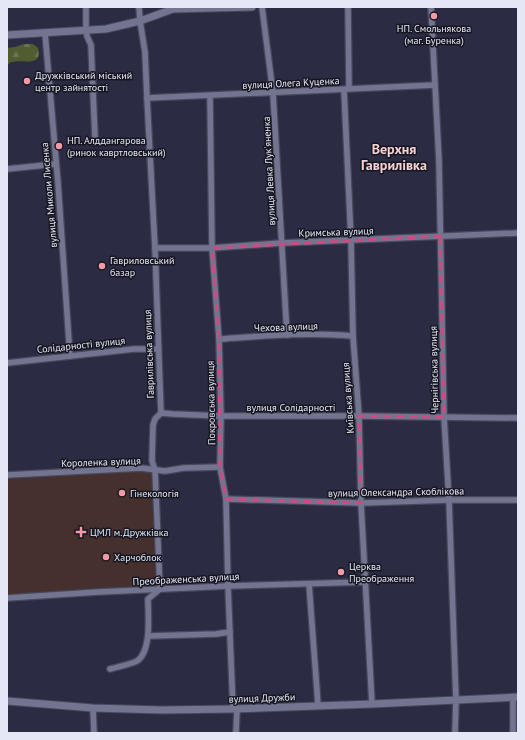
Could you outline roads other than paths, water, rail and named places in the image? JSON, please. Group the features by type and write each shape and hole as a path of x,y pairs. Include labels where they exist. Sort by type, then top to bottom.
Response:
{"street":[{"path":"86,7 86,30 91,46 95,137"},
{"name":"Гаврилівська вулиця","path":"139,7 145,52 155,248 161,413 155,419 153,424 152,461 155,470 160,589"},
{"path":"7,35 106,29 140,21 173,9 252,7"},
{"name":"вулиця Левка Лук'яненка","path":"262,7 273,93 287,335"},
{"name":"Київська вулиця","path":"348,7 347,89 353,336 359,416 361,503 372,704"},
{"name":"Чернігівська вулиця","path":"431,7 438,161 444,417 449,500 456,700 455,733"},
{"name":"вулиця Миколи Лисенка","path":"46,33 70,356"},
{"name":"вулиця Олега Куценка","path":"147,98 435,85"},
{"name":"Покровська вулиця","path":"210,96 212,248 219,339 221,416 220,467 226,499 228,586 236,733"},
{"path":"7,165 56,162"},
{"path":"7,169 56,162"},
{"name":"Кримська вулиця","path":"155,248 212,248 281,243 518,233"},
{"name":"Чехова вулиця","path":"219,339 287,335 353,336"},
{"name":"Солідарності вулиця","path":"7,363 134,349 158,349"},
{"name":"вулиця Солідарності","path":"161,413 221,416 518,418"},
{"name":"Короленка вулиця","path":"7,476 141,468 164,471 184,468 220,467"},
{"name":"вулиця Олександра Скоблікова","path":"226,499 361,503 449,500 518,500"},
{"name":"Преображенська вулиця","path":"7,598 160,589 366,582"},
{"path":"309,584 318,706"},
{"path":"110,669 137,661 143,655 148,636 148,599 160,589"},
{"path":"148,636 216,634 230,632"},
{"path":"513,733 515,697"},
{"name":"вулиця Дружби","path":"7,701 93,708 162,710 318,706 515,697"},
{"path":"93,708 94,733"}],"place":[{"name":"НП. Смольнякова (маг. Буренка)","path":"434,16"},
{"name":"Дружківський міський центр зайнятості","path":"27,81"},
{"name":"НП. Алддангарова (ринок кавртловський)","path":"59,146"},
{"name":"Гавриловський базар","path":"102,266"},
{"name":"Гінекологія","path":"122,493"},
{"name":"ЦМЛ м.Дружківка","path":"81,532"},
{"name":"Харчоблок","path":"106,557"},
{"name":"Церква Преображення","path":"341,572"}],"district":[{"name":"Верхня Гаврилівка","path":"394,158"}]}
